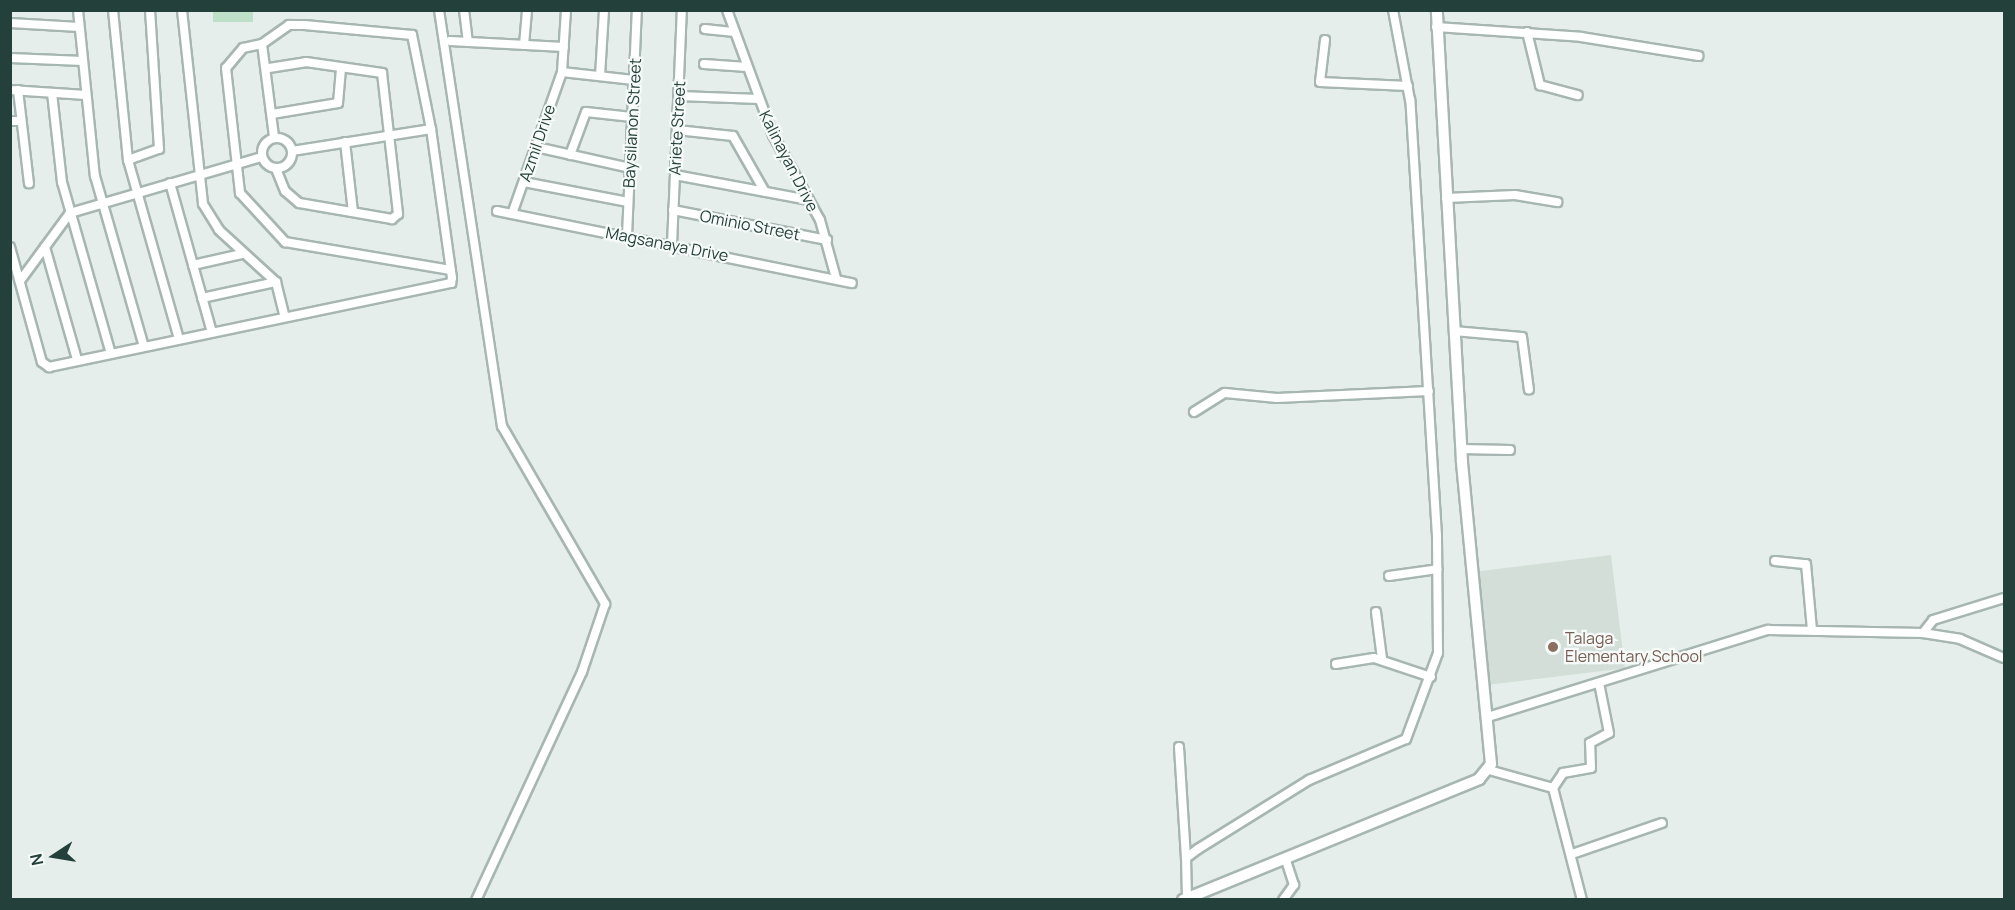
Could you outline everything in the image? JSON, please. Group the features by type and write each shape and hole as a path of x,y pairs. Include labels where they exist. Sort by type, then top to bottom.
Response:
{"street":[{"path":"78,10 86,95 102,202 143,343"},
{"path":"113,10 128,160 135,192 178,336"},
{"path":"128,160 159,149 150,10"},
{"path":"182,10 198,175 203,204 242,254 276,282 284,315"},
{"path":"439,10 502,426 605,604 582,672 476,900"},
{"path":"464,10 468,42"},
{"path":"524,45 527,10"},
{"name":"Azmil Drive","path":"512,214 562,72 566,10"},
{"path":"600,76 604,10"},
{"name":"Baysilanon Street","path":"627,236 637,10"},
{"name":"Ariete Street","path":"672,245 682,10"},
{"name":"Kalinayan Drive","path":"727,10 759,99 827,240 836,278"},
{"path":"1186,858 1309,780 1406,739 1431,677 1441,627 1429,391 1408,86 1392,10"},
{"path":"1437,10 1436,27 1461,449 1488,717 1489,770"},
{"path":"10,23 79,27"},
{"path":"10,247 45,366 211,329 451,283 451,270 430,129 408,31 289,26 262,44 243,48 226,68 235,165 240,193 285,242 451,270"},
{"path":"1436,27 1527,32 1698,56"},
{"path":"705,29 735,32"},
{"path":"1527,32 1540,85 1578,95"},
{"path":"1325,40 1320,82 1408,86"},
{"path":"450,41 564,47"},
{"path":"262,44 268,68 274,137 292,151 430,129"},
{"path":"10,58 82,62"},
{"path":"261,157 276,169 285,191 299,203 392,219 398,214 382,73 306,62 268,68"},
{"path":"704,64 747,67"},
{"path":"272,114 338,103 341,67"},
{"path":"562,72 634,80"},
{"path":"29,183 21,121 14,90 86,95"},
{"path":"52,93 70,213 110,351"},
{"path":"679,96 759,99"},
{"path":"570,155 586,112 632,117"},
{"path":"10,121 21,121"},
{"path":"677,130 733,136 765,192"},
{"path":"261,157 261,148 274,137"},
{"path":"345,142 353,212"},
{"path":"536,147 630,168"},
{"path":"276,169 288,164 292,151"},
{"path":"20,281 70,213 135,192 261,157"},
{"path":"675,175 809,201"},
{"path":"524,182 628,202"},
{"path":"170,183 211,329"},
{"path":"1446,198 1515,195 1557,202"},
{"name":"Ominio Street","path":"673,210 827,240"},
{"name":"Magsanaya Drive","path":"497,211 852,283"},
{"path":"45,247 77,359"},
{"path":"193,265 242,254"},
{"path":"202,298 276,282"},
{"path":"1454,331 1522,337 1529,390"},
{"path":"1194,412 1225,393 1277,398 1429,391"},
{"path":"1461,449 1510,450"},
{"path":"1775,561 1806,564 1812,630"},
{"path":"1389,576 1438,569"},
{"path":"1923,633 1933,620 2004,598"},
{"path":"1376,612 1382,659"},
{"path":"1488,717 1756,632 1812,630 1923,633 1960,639 2004,658"},
{"path":"1336,664 1382,659 1431,677"},
{"path":"1582,900 1572,854 1553,788 1563,773 1591,768 1590,743 1609,733 1599,683"},
{"path":"1179,747 1190,898 1489,770 1553,788"},
{"path":"1572,854 1662,822"},
{"path":"1282,900 1294,885 1285,858"}],"shaded area":[{"name":"Talaga Elementary School","path":"1611,555 1625,668 1489,685 1475,572"}],"green space":[{"path":"213,11 253,11 253,22 213,22"}],"place":[{"name":"Talaga Elementary School","path":"1553,647"}]}
